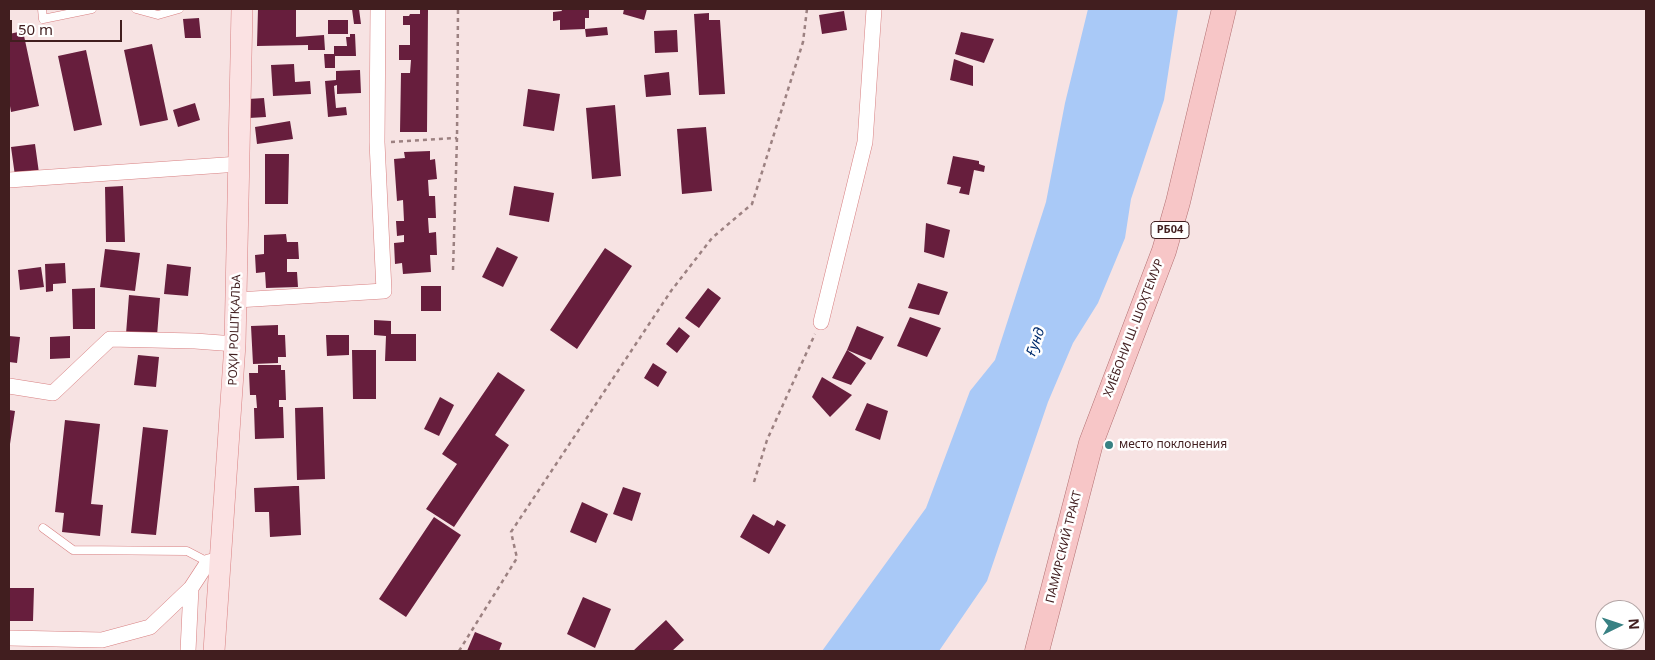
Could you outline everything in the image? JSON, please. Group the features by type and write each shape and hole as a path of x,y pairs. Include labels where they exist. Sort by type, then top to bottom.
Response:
{"main road":[{"name":"РОҲИ РОШТҚАЛЪА","path":"214,651 215,561 236,344 242,9"},
{"name":"ХИЁБОНИ Ш. ШОҲТЕМУР","path":"1090,443 1164,251 1178,202 1224,9"},
{"name":"ПАМИРСКИЙ ТРАКТ","path":"1037,651 1090,443"}],"street":[{"path":"237,300 384,291 377,142 378,9"},
{"path":"821,322 865,142 874,9"},
{"path":"9,180 239,164"},
{"path":"9,386 53,392 110,339 236,344"},
{"path":"9,638 102,640 150,627 191,588 215,561"},
{"path":"188,651 191,588"}],"lane":[{"path":"42,9 43,20 92,9"},
{"path":"136,9 158,12 179,9"},
{"path":"43,528 73,550 187,551 215,561"}],"path":[{"path":"453,270 458,9"},
{"path":"459,651 517,558 511,532 671,291 712,238 752,204 803,42 807,9"},
{"path":"377,142 456,138"},
{"path":"754,482 767,440 821,322"}],"water":[{"name":"Ғунд","path":"1088,9 1178,9 1164,100 1131,199 1125,238 1098,303 1073,343 1048,402 987,581 939,651 822,651 926,508 970,391 995,360 1046,202 1065,103"}],"building":[{"path":"258,9 296,9 296,37 324,35 325,50 308,50 308,45 257,46"},
{"path":"352,9 359,9 361,24 354,24"},
{"path":"420,9 428,9 427,132 400,132 401,73 410,73 411,60 399,60 399,45 410,45 410,25 403,25 403,16 420,14"},
{"path":"561,9 589,9 589,18 585,18 585,29 560,30 560,20 553,21 553,12 562,11"},
{"path":"624,9 647,9 644,20 623,14"},
{"path":"844,11 847,30 822,34 819,15"},
{"path":"709,13 709,20 720,20 725,94 699,95 694,14"},
{"path":"199,18 201,38 185,38 183,19"},
{"path":"328,20 348,20 348,34 328,34"},
{"path":"607,27 608,35 586,37 585,29"},
{"path":"677,30 678,52 655,53 654,31"},
{"path":"23,31 39,106 11,112 9,100 9,34"},
{"path":"961,32 994,39 984,63 955,54"},
{"path":"350,34 355,34 356,56 335,56 335,68 325,68 324,54 334,54 334,46 347,46 346,37 350,37"},
{"path":"152,44 168,120 140,126 124,50"},
{"path":"86,50 102,125 74,131 58,56"},
{"path":"954,59 973,66 973,86 950,80"},
{"path":"294,64 295,82 310,81 311,94 273,96 271,65"},
{"path":"360,70 361,93 337,94 337,85 334,86 336,108 346,107 347,115 328,117 325,81 336,80 336,71"},
{"path":"669,72 671,95 646,97 644,75"},
{"path":"528,89 560,94 554,131 523,126"},
{"path":"264,98 266,117 249,118 248,99"},
{"path":"195,103 200,120 178,127 173,110"},
{"path":"615,105 621,176 592,179 586,108"},
{"path":"290,121 293,139 257,144 255,127"},
{"path":"706,127 712,191 682,194 677,129"},
{"path":"35,144 39,173 15,176 11,147"},
{"path":"430,151 430,160 435,159 437,179 428,180 429,196 435,196 436,218 428,218 429,233 436,232 437,255 430,255 431,272 403,274 402,263 395,264 394,243 404,242 404,235 397,236 396,221 404,221 403,200 397,201 394,159 405,158 404,152"},
{"path":"265,154 289,154 288,204 265,204"},
{"path":"953,156 979,161 979,164 985,166 984,172 974,170 969,195 959,193 961,187 947,184"},
{"path":"123,186 125,242 106,242 105,187"},
{"path":"514,186 554,193 549,222 509,215"},
{"path":"926,223 950,230 944,258 924,252"},
{"path":"286,234 287,242 298,242 299,259 287,259 287,272 297,272 298,287 266,288 265,272 256,273 255,255 264,254 264,235"},
{"path":"497,247 518,257 503,287 482,277"},
{"path":"605,248 632,266 577,349 550,330"},
{"path":"105,249 140,253 135,291 100,287"},
{"path":"65,263 66,283 53,284 53,291 46,292 45,264"},
{"path":"167,264 191,267 188,296 164,294"},
{"path":"41,267 44,287 20,290 18,270"},
{"path":"918,283 948,292 939,315 908,308"},
{"path":"421,286 441,286 441,311 421,311"},
{"path":"95,288 95,329 73,329 72,289"},
{"path":"708,288 721,298 699,328 685,318"},
{"path":"129,295 160,298 157,336 126,334"},
{"path":"910,317 941,328 927,357 897,346"},
{"path":"374,320 391,321 391,334 416,334 416,361 385,361 386,336 374,335"},
{"path":"278,325 278,335 285,335 286,357 278,357 278,363 253,364 251,326"},
{"path":"857,326 884,337 871,360 847,350"},
{"path":"679,327 690,336 677,353 666,344"},
{"path":"326,335 349,335 349,355 327,356"},
{"path":"9,336 20,337 17,363 9,362"},
{"path":"70,336 70,358 50,359 50,337"},
{"path":"352,350 376,350 376,399 353,399"},
{"path":"847,350 866,363 851,385 832,378"},
{"path":"138,355 159,357 156,387 134,385"},
{"path":"653,363 667,372 658,387 644,378"},
{"path":"258,365 281,365 281,370 285,370 286,400 279,400 279,407 283,407 284,438 255,439 254,408 257,408 256,395 250,395 249,373 258,373"},
{"path":"498,372 525,390 495,435 509,445 454,527 426,509 457,464 442,454"},
{"path":"822,377 852,395 830,417 812,397"},
{"path":"440,397 454,405 439,436 424,429"},
{"path":"867,403 888,411 880,440 855,430"},
{"path":"323,407 325,479 297,480 295,408"},
{"path":"9,410 15,411 10,444 9,444"},
{"path":"65,420 100,424 91,504 103,505 100,536 62,532 64,513 55,512"},
{"path":"143,427 168,430 156,535 131,533"},
{"path":"299,486 301,535 270,537 269,512 255,512 254,488"},
{"path":"623,487 641,493 632,521 613,514"},
{"path":"582,502 608,514 596,543 570,532"},
{"path":"753,514 774,526 777,520 786,525 769,554 740,537"},
{"path":"434,517 461,535 406,617 379,599"},
{"path":"9,588 34,588 33,621 9,621"},
{"path":"583,597 611,609 595,648 567,634"},
{"path":"666,620 684,640 672,651 633,651"},
{"path":"475,632 502,643 499,651 467,651"}],"place":[{"name":"место поклонения","path":"1109,445"}]}
